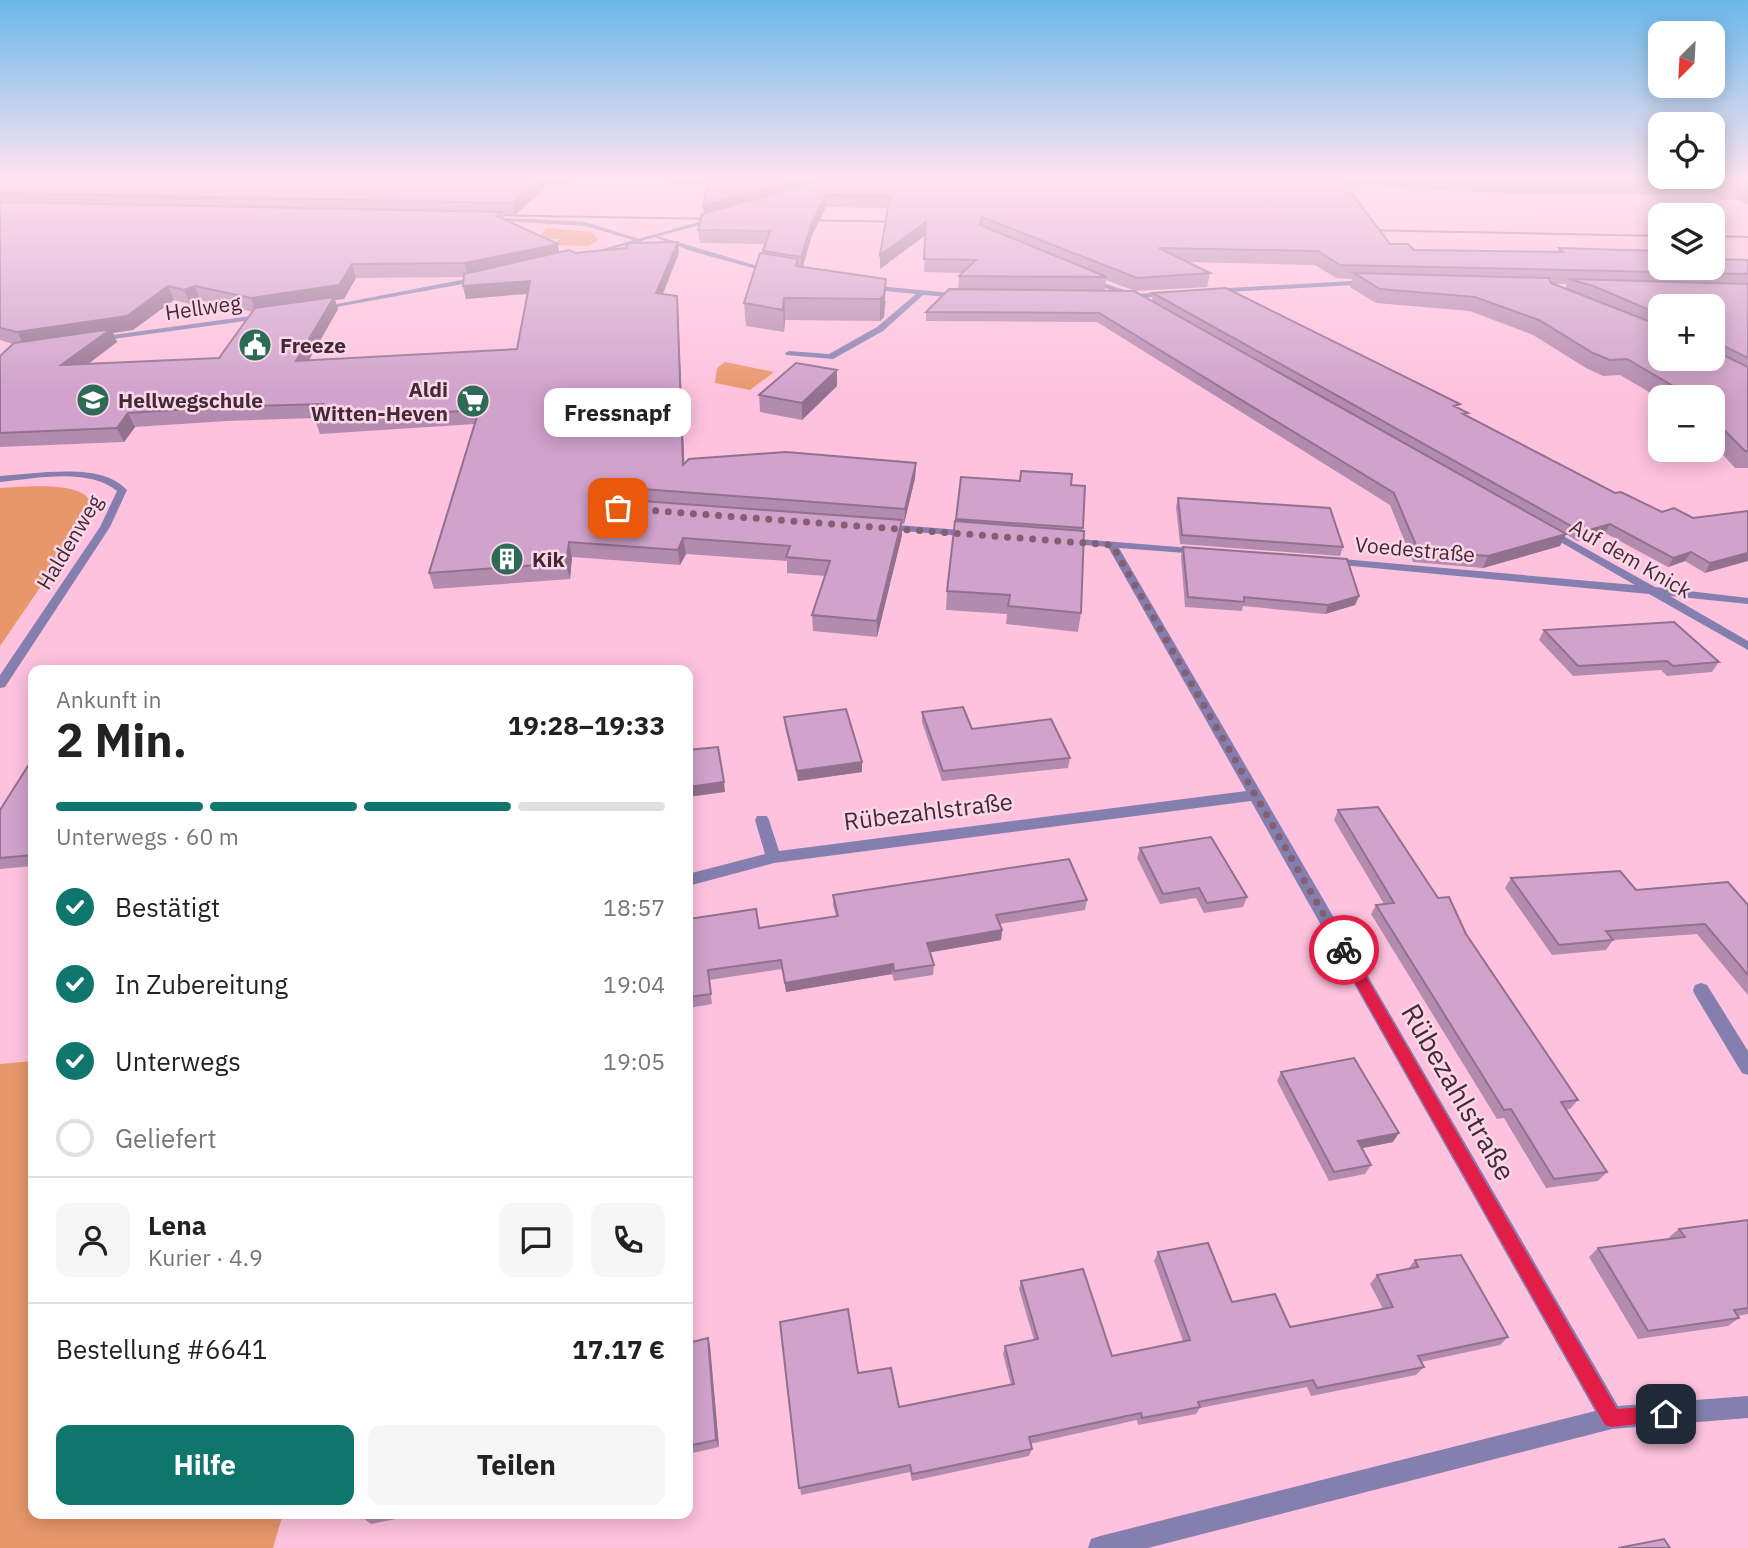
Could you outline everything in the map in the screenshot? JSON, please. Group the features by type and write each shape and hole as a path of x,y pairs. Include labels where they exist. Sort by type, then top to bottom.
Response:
{"street":[{"path":"569,259 602,250"},
{"path":"694,250 784,274"},
{"path":"311,309 490,277"},
{"path":"1084,278 1135,296 1159,310"},
{"path":"1203,292 1378,282"},
{"path":"860,286 920,294 969,296"},
{"path":"789,353 830,357 880,329 920,294"},
{"path":"1097,296 1176,294"},
{"name":"Hellweg","path":"93,340 275,315"},
{"name":"Haldenweg","path":"0,479 94,476 114,481 122,490 105,527 0,684"},
{"name":"Auf dem Knick","path":"1535,523 1748,646"},
{"path":"870,526 992,535"},
{"path":"1059,541 1208,552"},
{"name":"Rübezahlstraße","path":"1112,545 1612,1418"},
{"name":"Voedestraße","path":"1317,560 1748,601"},
{"name":"Rübezahlstraße","path":"693,879 774,857 1255,795"},
{"path":"762,820 774,857"},
{"path":"1700,990 1748,1067"},
{"path":"1100,1548 1612,1418 1748,1407"}],"shaded area":[{"path":"725,362 774,372 750,390 715,383 717,368"},
{"path":"61,487 82,493 89,499 85,522 0,646 0,488"},
{"path":"28,1061 28,1519 282,1519 273,1548 0,1548 0,1064"}],"building":[{"path":"0,250 527,250 465,263 352,264 339,285 251,298 195,286 184,290 168,286 127,316 17,332 0,328"},
{"path":"568,250 575,253 674,250 656,293 677,296 683,465 689,459 786,452 916,463 905,509 616,487 608,492 615,499 902,520 877,621 812,615 830,561 786,557 790,546 683,538 678,550 569,542 566,563 429,573 479,410 315,420 323,404 221,407 128,413 117,428 0,433 0,356 14,343 111,329 61,365 219,358 255,308 334,297 296,361 517,349 530,281 463,286 464,274"},
{"path":"803,250 801,257 763,251"},
{"path":"924,250 1042,250 1107,277 959,276 976,260 924,259"},
{"path":"1066,250 1164,250 1210,273 1137,278"},
{"path":"1278,250 1648,251 1648,272 1340,265 1318,251"},
{"path":"760,253 798,259 796,266 886,279 884,295 880,299 784,298 783,310 744,303"},
{"path":"1725,259 1748,260 1748,274 1725,273"},
{"path":"1354,273 1549,278 1551,283 1648,321 1648,371 1725,371 1725,356 1748,367 1748,451 1725,431 1725,385 1671,385 1627,359 1610,360 1593,353 1539,320 1475,297 1380,289"},
{"path":"1569,279 1748,284 1748,358 1725,346 1725,294 1648,294 1648,309 1596,287"},
{"path":"1226,288 1460,404 1454,406 1468,413 1463,414 1615,493 1621,492 1662,512 1674,508 1693,518 1748,511 1748,553 1710,563 1691,552 1673,558 1610,524 1582,532 1153,293"},
{"path":"949,289 1134,291 1566,534 1488,556 1418,550 1394,493 1099,313 926,312"},
{"path":"796,363 837,370 802,403 759,395"},
{"path":"1021,471 1072,474 1071,485 1085,486 1083,528 956,519 961,477 1020,481"},
{"path":"1178,498 1330,508 1343,547 1182,535"},
{"path":"955,521 1084,531 1081,613 1008,606 1010,595 947,591"},
{"path":"1183,547 1347,559 1359,596 1328,605 1244,597 1244,602 1188,597"},
{"path":"1674,622 1719,662 1673,666 1667,661 1578,666 1544,630"},
{"path":"963,707 972,729 1051,719 1070,758 943,771 922,712"},
{"path":"846,709 862,762 797,771 784,717"},
{"path":"718,747 724,782 693,786 693,750"},
{"path":"28,766 28,855 0,858 0,810"},
{"path":"1378,807 1438,898 1449,897 1466,934 1578,1100 1561,1102 1607,1172 1554,1179 1511,1109 1504,1110 1376,905 1394,903 1338,810"},
{"path":"1211,837 1247,897 1207,903 1199,888 1163,894 1140,848"},
{"path":"1069,859 1087,900 996,915 1002,930 927,943 934,965 894,971 893,964 785,983 781,960 708,970 711,994 693,996 693,918 756,909 759,928 838,916 833,895"},
{"path":"1620,871 1636,890 1728,882 1748,905 1748,975 1705,924 1606,931 1613,940 1559,945 1511,878"},
{"path":"1354,1058 1399,1133 1358,1141 1371,1165 1334,1172 1281,1072"},
{"path":"1748,1220 1748,1308 1734,1310 1739,1318 1648,1331 1598,1248 1685,1237 1679,1229"},
{"path":"1208,1243 1232,1302 1275,1294 1290,1327 1393,1307 1377,1275 1418,1267 1415,1260 1461,1255 1508,1337 1418,1356 1424,1367 1317,1388 1313,1380 1198,1402 1200,1407 1142,1418 1141,1413 1029,1437 1032,1449 912,1474 910,1465 799,1488 780,1322 848,1309 858,1373 891,1368 899,1407 1014,1384 1005,1346 1038,1339 1021,1281 1083,1269 1112,1356 1190,1340 1158,1252"},
{"path":"708,1338 716,1440 693,1445 693,1342"},
{"path":"1664,1539 1670,1548 1618,1548"}],"way so far":[{"path":"618,508 1112,545 1344,950"}],"place":[{"name":"Freeze","path":"255,345"},
{"name":"Hellwegschule","path":"93,400"},
{"name":"Aldi Witten-Heven","path":"473,401"},
{"name":"Fressnapf","path":"618,508"},
{"name":"Kik","path":"507,559"}],"route":[{"path":"1344,950 1612,1418 1666,1414"}]}
